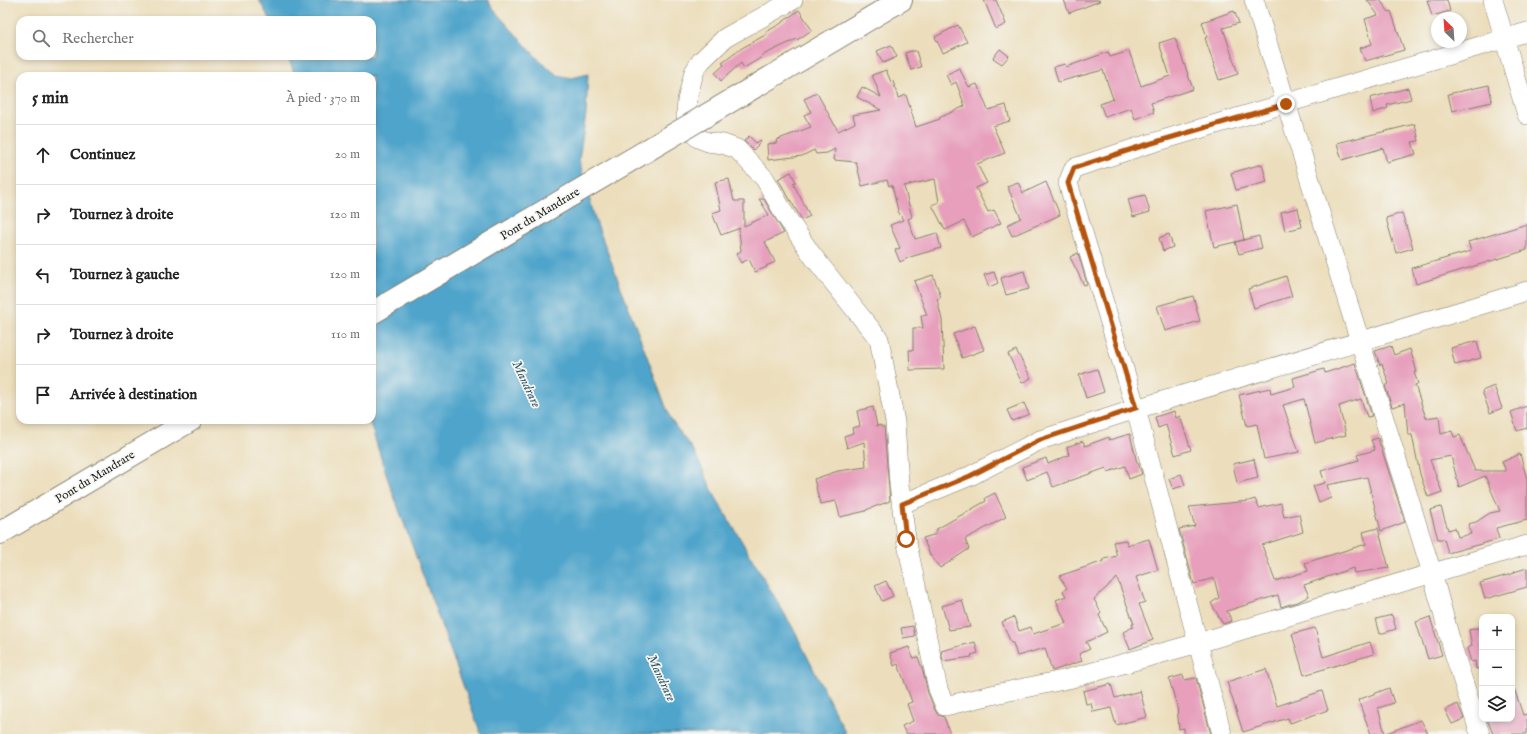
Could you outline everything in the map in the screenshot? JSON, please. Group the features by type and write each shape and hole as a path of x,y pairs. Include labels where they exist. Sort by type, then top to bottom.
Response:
{"main road":[{"name":"Pont du Mandrare","path":"376,311 901,0"},
{"name":"Pont du Mandrare","path":"0,533 183,424"}],"street":[{"path":"793,0 725,38 701,61 694,72 687,100 686,116 698,138 737,149 765,179 785,215 812,255 880,339 895,422 899,486 906,539 938,689 945,706 1068,678 1198,644 1527,545"},
{"path":"1254,0 1432,573 1454,654 1480,734"},
{"path":"1493,0 1527,114"},
{"path":"1222,734 1136,408 1068,183 1074,168 1142,146 1527,32"},
{"path":"902,504 970,476 1040,440 1136,408 1359,340 1527,291"}],"water":[{"name":"Mandrare","path":"259,0 488,0 493,9 538,59 557,75 572,78 588,74 586,114 579,160 595,219 671,420 695,453 715,496 793,628 846,734 481,734 387,477 370,424 376,424 376,72 294,72 289,60 376,60 376,16 268,16"}],"building":[{"path":"984,0 996,0 1006,24 996,29"},
{"path":"1064,0 1099,0 1100,1 1069,13"},
{"path":"1367,0 1380,0 1389,12 1391,11 1404,50 1365,61 1360,48 1372,44 1365,19 1378,15"},
{"path":"1427,0 1447,0 1450,11 1431,13"},
{"path":"799,10 812,30 797,40 761,56 762,57 744,68 741,63 721,81 715,73 724,65 722,63 742,48 767,34 766,32"},
{"path":"1234,11 1239,23 1223,28 1238,74 1219,80 1205,38 1207,37 1202,22"},
{"path":"958,25 967,42 943,53 935,37"},
{"path":"1175,38 1193,89 1151,103 1154,112 1135,119 1131,108 1105,117 1100,104 1113,99 1103,70 1058,82 1054,67 1065,64 1066,67 1108,52 1110,57 1129,51 1141,86 1170,76 1159,43"},
{"path":"891,45 897,57 883,63 877,51"},
{"path":"1000,49 1009,56 1002,64 993,58"},
{"path":"916,51 921,67 911,70 905,53"},
{"path":"959,68 969,87 977,84 988,110 1006,105 1010,121 993,126 1005,153 977,164 987,183 976,188 988,212 994,210 1001,223 972,237 964,221 945,230 932,205 939,202 935,179 904,186 912,217 908,219 915,239 937,233 941,248 910,257 900,262 895,250 900,248 890,225 903,220 898,211 892,185 889,186 887,180 862,186 856,162 834,160 835,149 827,153 816,154 814,150 802,156 768,160 767,144 777,143 776,140 811,127 804,115 811,112 804,99 817,93 838,131 855,123 853,115 881,110 857,97 862,87 881,97 872,75 886,70 891,82 893,81 898,98 906,95 916,127 940,119 939,118 965,106 956,82 951,85 946,75"},
{"path":"1489,85 1492,102 1452,111 1448,94"},
{"path":"1408,88 1411,99 1387,105 1388,108 1373,113 1370,98"},
{"path":"1415,124 1419,141 1412,142 1416,154 1387,162 1383,148 1342,160 1337,143"},
{"path":"749,136 756,143 761,142 753,150 744,141"},
{"path":"1262,164 1267,182 1236,190 1231,173"},
{"path":"791,172 796,182 793,183 810,216 802,220 778,179"},
{"path":"729,179 734,201 744,201 744,226 769,215 759,199 764,199 784,233 765,242 775,262 755,272 749,259 741,263 736,254 741,251 740,228 721,235 712,213 721,210 715,182"},
{"path":"1018,182 1023,193 1046,182 1060,215 1012,236 1007,225 1021,218 1007,186"},
{"path":"1145,195 1150,212 1133,217 1128,199"},
{"path":"1237,204 1244,240 1214,247 1206,211"},
{"path":"1298,208 1302,227 1285,231 1281,212"},
{"path":"1402,213 1413,248 1396,253 1386,218"},
{"path":"1527,224 1527,250 1416,284 1412,268 1471,251 1468,242"},
{"path":"1169,234 1173,247 1163,251 1159,238"},
{"path":"1259,236 1262,248 1239,254 1235,242"},
{"path":"1078,253 1087,284 1084,285 1070,257"},
{"path":"1024,271 1029,289 1006,295 1001,278"},
{"path":"994,272 998,283 989,287 984,275"},
{"path":"933,275 941,297 937,299 942,320 944,369 910,370 909,350 913,350 913,328 923,328 921,316 927,315 914,281"},
{"path":"1286,276 1292,296 1254,308 1248,289"},
{"path":"1193,296 1200,321 1165,331 1157,306"},
{"path":"975,326 984,350 962,358 953,334"},
{"path":"1477,341 1481,358 1455,365 1451,348"},
{"path":"1391,346 1394,355 1410,349 1417,372 1414,372 1418,384 1415,385 1426,418 1439,416 1441,434 1452,431 1454,437 1460,435 1475,471 1506,471 1502,462 1520,454 1527,479 1527,520 1496,528 1499,539 1448,553 1444,539 1438,539 1430,510 1441,507 1448,530 1455,528 1458,537 1471,534 1468,524 1476,522 1490,513 1500,511 1485,476 1459,487 1451,456 1430,460 1442,492 1428,497 1420,474 1412,435 1408,435 1405,403 1392,407 1385,386 1389,384 1382,364 1380,365 1375,351"},
{"path":"1016,350 1031,378 1022,383 1008,354"},
{"path":"1355,363 1372,416 1367,417 1361,399 1339,406 1346,435 1315,443 1304,399 1283,405 1299,452 1264,459 1257,424 1247,426 1239,395 1270,388 1271,394 1295,387 1293,378 1324,369 1325,373"},
{"path":"1097,369 1104,392 1086,398 1079,375"},
{"path":"1494,386 1502,408 1490,413 1482,391"},
{"path":"1024,403 1029,414 1012,421 1007,410"},
{"path":"1527,406 1527,428 1517,431 1511,412"},
{"path":"873,407 877,426 881,425 881,427 884,427 890,501 866,511 840,517 836,501 820,504 814,479 838,471 866,467 864,442 847,448 844,436 853,433 852,428 860,426 857,411"},
{"path":"1174,411 1176,418 1180,416 1191,450 1175,455 1166,425 1158,428 1155,417"},
{"path":"1130,434 1137,463 1142,474 1129,479 1125,466 1108,472 1106,468 1053,487 1047,472 1027,480 1022,467 1046,458 1048,464 1069,455 1067,447 1083,441 1085,446 1109,437 1109,440"},
{"path":"1378,438 1405,522 1381,531 1367,477 1327,485 1331,498 1319,503 1313,486 1325,483 1321,471 1359,460 1357,455 1375,450 1371,440"},
{"path":"1254,459 1258,478 1237,483 1233,464"},
{"path":"1181,474 1185,485 1173,489 1169,479"},
{"path":"995,493 1006,517 965,539 969,549 940,568 930,555 923,538 937,534 935,530 986,501 985,498"},
{"path":"1255,499 1259,508 1281,503 1284,517 1299,514 1303,532 1262,545 1275,581 1308,571 1305,563 1366,544 1363,532 1378,528 1389,568 1354,573 1353,568 1304,585 1309,596 1300,601 1281,607 1278,595 1227,611 1232,621 1223,624 1211,603 1219,598 1214,578 1194,584 1179,529 1195,526 1189,507 1249,501"},
{"path":"1149,539 1158,570 1136,577 1145,602 1139,604 1153,640 1130,649 1123,632 1133,627 1132,624 1134,624 1117,578 1094,599 1101,613 1099,615 1107,632 1086,642 1090,649 1079,654 1082,661 1052,671 1045,648 1017,656 1013,643 1011,643 1002,622 1014,617 1019,631 1031,627 1033,634 1066,623 1056,600 1066,596 1063,591 1067,588 1059,576 1104,561 1104,559 1117,556 1113,542 1126,540 1127,545"},
{"path":"1527,568 1527,587 1485,599 1480,583"},
{"path":"886,581 893,596 882,601 875,586"},
{"path":"962,600 970,627 949,630 942,606"},
{"path":"1392,615 1396,629 1380,634 1376,619"},
{"path":"1430,617 1442,655 1428,659 1416,622"},
{"path":"913,626 915,636 903,638 901,628"},
{"path":"1315,628 1323,657 1370,642 1374,654 1304,675 1292,634"},
{"path":"1479,628 1479,668 1476,669 1475,661 1471,662 1467,648 1472,646 1469,630"},
{"path":"975,642 978,653 971,655 972,657 943,661 941,651"},
{"path":"909,647 913,658 918,657 928,693 935,710 938,715 944,717 950,734 906,734 902,726 913,721 907,704 912,702 898,664 894,666 890,653"},
{"path":"1266,669 1277,706 1322,691 1328,710 1290,723 1288,718 1243,732 1227,682"},
{"path":"1183,675 1184,680 1196,678 1211,734 1184,734 1184,728 1179,729 1177,706 1169,679"},
{"path":"1111,684 1115,698 1140,691 1147,717 1116,725 1111,708 1093,712 1091,703 1086,704 1083,691"},
{"path":"1389,688 1394,703 1378,708 1385,734 1371,734 1358,700"},
{"path":"1515,691 1523,715 1527,714 1527,734 1493,734 1488,722 1515,722"},
{"path":"1458,704 1464,719 1452,724 1445,710"},
{"path":"1421,720 1428,734 1387,734 1387,733"}],"route":[{"path":"906,539 902,504 970,476 1040,440 1136,408 1068,183 1074,168 1142,146 1286,104"}]}
